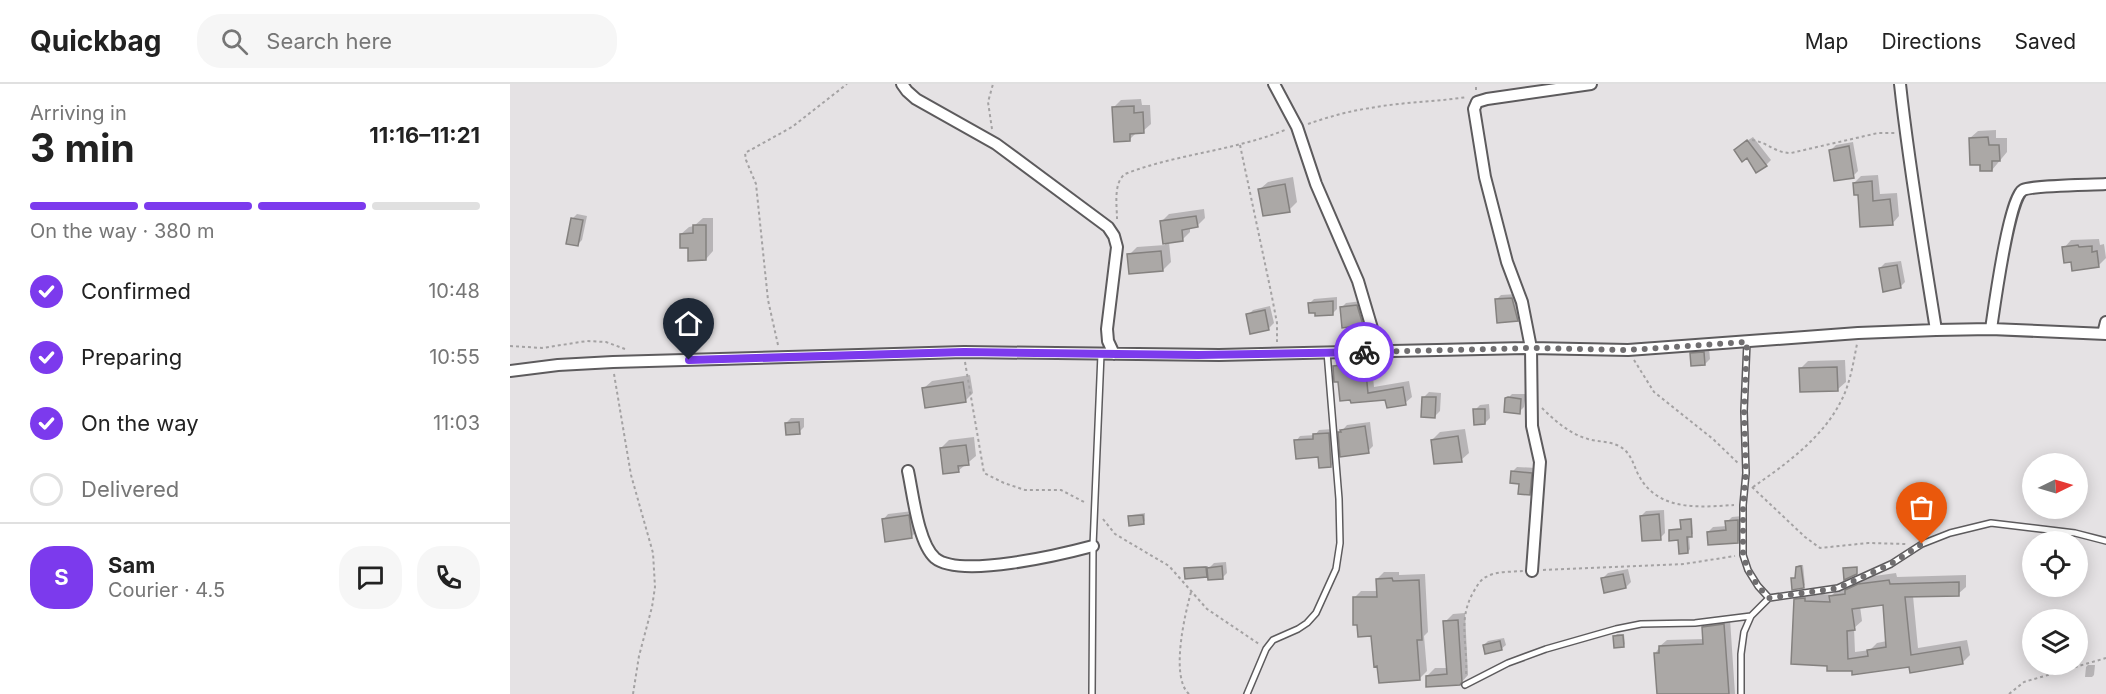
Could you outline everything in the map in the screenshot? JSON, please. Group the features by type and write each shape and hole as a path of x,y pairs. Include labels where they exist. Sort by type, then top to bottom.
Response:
{"street":[{"path":"902,84 916,99 996,144 1108,227 1117,247 1107,329 1108,341 1114,354"},
{"path":"1274,84 1297,127 1316,184 1358,281 1379,352"},
{"path":"1532,571 1540,462 1532,426 1531,348 1522,302 1507,262 1485,177 1474,109 1477,102 1487,99 1561,86 1592,84"},
{"path":"1900,84 1905,132 1936,330"},
{"path":"1991,329 2011,215 2018,194 2024,189 2039,187 2106,184"},
{"path":"510,371 613,362 964,352 1278,354 1531,348 1628,350 1858,333 1936,330 1991,329 2105,334 2106,322"},
{"path":"908,471 927,548 936,559 949,565 1031,561 1093,546"}],"lane":[{"path":"1747,342 1743,555 1748,570 1769,598"},
{"path":"1247,694 1266,649 1273,640 1298,629 1316,613 1336,569 1340,543 1339,499 1327,352"},
{"path":"1092,694 1093,546 1101,354"},
{"path":"1742,694 1741,654 1744,632 1751,616 1769,598 1838,588 1891,564 1922,544 1950,533 1991,523 2075,533 2106,541"},
{"path":"1465,685 1508,663 1616,629 1641,624 1695,623 1751,616"}],"path":[{"path":"781,357 768,300 756,184 745,153 792,127 847,84"},
{"path":"993,84 988,110 996,144"},
{"path":"1117,223 1118,185 1125,174 1148,166 1240,145 1334,115 1372,107 1439,102 1476,95"},
{"path":"1752,140 1760,141 1780,153 1791,153 1878,133 1905,132"},
{"path":"1240,145 1271,292 1278,354"},
{"path":"1858,333 1852,370 1840,403 1834,412 1798,455 1752,488 1820,548 1868,543 1922,544"},
{"path":"510,346 542,348 587,341 606,342 626,350"},
{"path":"1628,350 1654,392 1713,439 1746,472"},
{"path":"964,352 984,473 1025,490 1061,490 1077,497 1096,510 1115,534 1169,566 1208,609 1266,649"},
{"path":"613,362 631,475 653,553 655,587 633,694"},
{"path":"1532,398 1563,427 1588,439 1600,440 1620,447 1632,459 1644,483 1656,495 1668,502 1681,506 1743,505"},
{"path":"1465,685 1467,661 1463,621 1472,594 1486,576 1532,571 1684,564 1743,555"},
{"path":"1189,694 1184,689 1181,679 1181,642 1183,621 1191,592"},
{"path":"2009,694 2024,682 2106,658"}],"building":[{"path":"1134,106 1134,113 1143,112 1144,133 1130,134 1130,141 1114,142 1112,107"},
{"path":"1988,137 1989,145 1999,145 2000,161 1992,161 1992,171 1980,171 1980,165 1970,165 1969,138"},
{"path":"1747,140 1767,166 1756,173 1747,158 1742,162 1734,150"},
{"path":"1849,146 1854,178 1834,181 1829,150"},
{"path":"1872,181 1873,201 1890,199 1893,225 1860,227 1858,195 1854,195 1853,183"},
{"path":"1285,184 1290,212 1263,216 1258,189"},
{"path":"1196,216 1198,227 1182,230 1183,241 1163,244 1160,221"},
{"path":"571,218 583,220 578,246 566,244"},
{"path":"693,225 706,225 706,260 688,261 688,248 680,248 680,234 693,233"},
{"path":"2078,245 2079,247 2092,246 2092,252 2097,251 2099,267 2072,271 2071,262 2064,263 2062,247"},
{"path":"1161,251 1163,271 1129,274 1127,254"},
{"path":"1897,265 1901,288 1883,292 1879,268"},
{"path":"1512,298 1518,321 1497,323 1495,299"},
{"path":"1333,301 1333,315 1315,316 1315,313 1309,313 1308,303"},
{"path":"1357,305 1363,325 1342,328 1340,307"},
{"path":"1265,310 1269,330 1250,334 1246,314"},
{"path":"1704,352 1705,365 1691,366 1690,353"},
{"path":"1365,363 1368,393 1403,387 1406,405 1387,408 1385,400 1351,403 1350,400 1340,401 1338,382 1334,382 1333,366"},
{"path":"1837,367 1838,391 1800,392 1799,368"},
{"path":"963,382 966,402 925,408 922,388"},
{"path":"1422,397 1436,397 1435,418 1421,417"},
{"path":"1505,398 1521,399 1520,414 1504,412"},
{"path":"1473,409 1485,409 1485,424 1474,425"},
{"path":"799,422 800,434 786,435 785,423"},
{"path":"1365,426 1369,453 1340,457 1338,432"},
{"path":"1329,433 1331,467 1319,468 1318,457 1296,459 1294,440 1313,439 1313,434"},
{"path":"1458,436 1462,462 1434,464 1431,440"},
{"path":"966,445 969,465 958,466 959,472 943,474 940,448"},
{"path":"1511,471 1532,473 1530,495 1518,494 1519,484 1510,483"},
{"path":"1659,514 1661,540 1642,541 1640,516"},
{"path":"909,515 912,538 885,542 882,519"},
{"path":"1143,515 1144,524 1129,526 1128,516"},
{"path":"1691,519 1692,537 1687,537 1688,553 1679,554 1678,540 1669,541 1669,530 1681,529 1680,520"},
{"path":"1738,520 1738,543 1708,545 1707,532 1726,530 1725,521"},
{"path":"1222,566 1223,579 1208,580 1207,568"},
{"path":"1801,566 1804,588 1792,590 1791,578 1795,578 1796,567"},
{"path":"1206,567 1207,577 1185,579 1184,568"},
{"path":"1857,567 1857,574 1844,580 1843,568"},
{"path":"1623,574 1626,588 1604,593 1601,578"},
{"path":"1392,578 1393,581 1419,580 1422,640 1417,640 1420,680 1379,683 1377,666 1374,667 1371,636 1358,637 1357,625 1353,625 1353,597 1377,597 1376,579"},
{"path":"1889,580 1890,584 1959,582 1959,596 1905,597 1911,655 1960,647 1963,664 1910,673 1909,667 1852,675 1852,671 1827,671 1827,666 1791,664 1794,599 1805,598 1805,601 1830,602 1829,596 1845,594 1845,590 1858,584","holes":["1883,605 1886,647 1867,650 1868,656 1848,659 1847,631 1855,630 1852,609"]},
{"path":"1458,620 1462,682 1460,685 1426,687 1426,676 1447,674 1443,621"},
{"path":"1724,624 1729,694 1657,694 1654,653 1659,653 1659,646 1703,644 1702,627"},
{"path":"1623,635 1624,647 1614,648 1613,636"},
{"path":"1500,641 1502,650 1485,654 1483,645"}],"way so far":[{"path":"1364,352 1531,348 1628,350 1747,342 1743,555 1748,570 1758,586 1769,598 1838,588 1891,564 1922,544"}],"route":[{"path":"689,360 964,352 1219,355 1364,352"}]}
